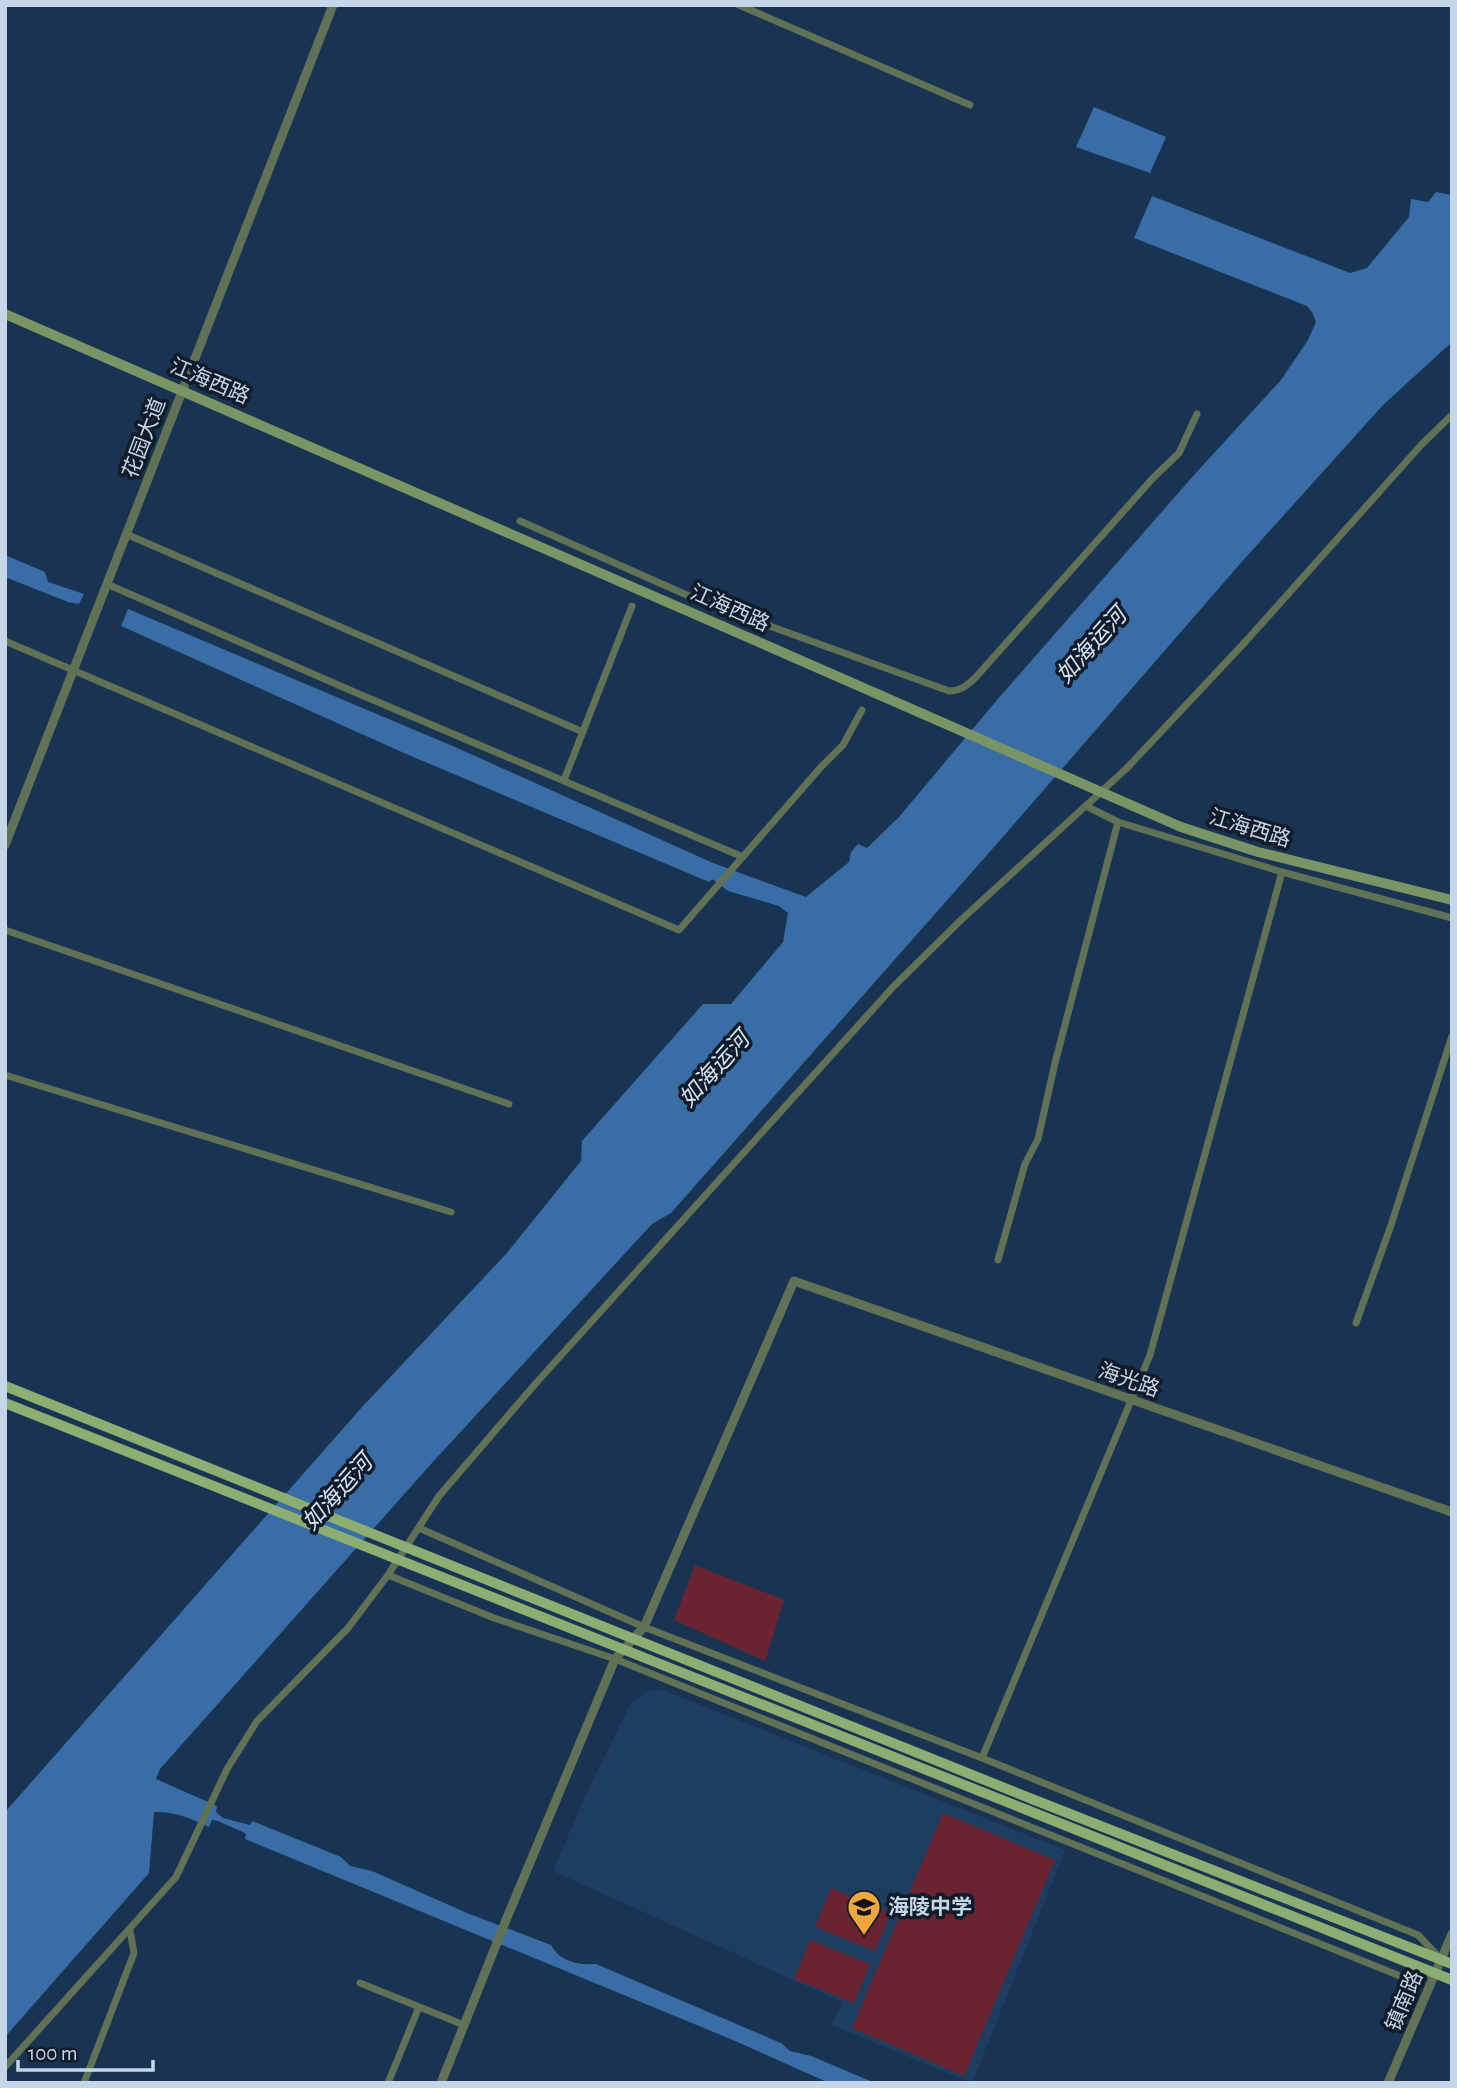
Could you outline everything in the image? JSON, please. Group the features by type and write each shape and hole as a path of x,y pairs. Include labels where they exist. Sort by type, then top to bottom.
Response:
{"main road":[{"name":"江海西路","path":"5,314 1181,827 1258,852 1452,900"},
{"path":"5,1386 1032,1799 1446,1962"},
{"path":"5,1403 1452,1980"}],"street":[{"name":"花园大道","path":"5,845 333,5"},
{"path":"740,5 970,105"},
{"path":"520,521 698,600 949,691 958,691 976,677 1153,478 1180,453 1197,414"},
{"path":"5,2067 176,1877 228,1769 257,1721 348,1628 388,1575 439,1496 537,1382 893,987 961,920 1127,768 1246,641 1422,444 1452,415"},
{"path":"127,534 583,732"},
{"path":"107,584 743,857"},
{"path":"564,780 632,606"},
{"path":"5,641 680,930 843,745 862,710"},
{"path":"1086,806 1118,822 1282,872 1452,918"},
{"path":"998,1260 1025,1164 1038,1139 1055,1063 1118,822"},
{"path":"982,1758 1150,1355 1282,872"},
{"path":"5,930 509,1104"},
{"path":"1356,1323 1452,1036"},
{"path":"5,1075 451,1212"},
{"name":"海光路","path":"644,1627 794,1281 1452,1512"},
{"path":"419,1528 644,1627 982,1758 1418,1935 1446,1962"},
{"path":"388,1575 494,1618 615,1659 1400,1976 1434,1973"},
{"path":"441,2083 615,1659 644,1627"},
{"path":"84,2083 134,1952 130,1930"},
{"name":"镇南路","path":"1388,2083 1434,1973 1446,1962 1452,1934"},
{"path":"360,1983 464,2025"},
{"path":"388,2083 419,2007"}],"shaded area":[{"path":"695,1565 784,1600 765,1661 674,1620"},
{"name":"海陵中学","path":"663,1690 1065,1850 972,2083 832,2025 842,2002 553,1871 587,1792 630,1705 647,1691"},
{"path":"943,1813 1055,1860 964,2076 852,2028"},
{"path":"831,1888 891,1913 875,1951 815,1927"},
{"path":"810,1940 870,1964 854,2003 794,1979"}],"water":[{"path":"1094,107 1166,137 1150,173 1076,147"},
{"name":"如海运河","path":"1436,192 1452,195 1452,342 1383,405 1239,565 671,1213 652,1224 431,1464 160,1769 156,1779 217,1806 216,1812 223,1818 250,1825 252,1821 341,1857 350,1866 372,1871 467,1913 551,1945 565,1959 582,1964 596,1964 781,2043 790,2051 811,2056 875,2083 829,2083 733,2040 245,1839 246,1834 230,1824 212,1820 209,1827 182,1816 161,1812 154,1812 149,1873 5,2037 5,1812 363,1406 506,1254 581,1161 582,1141 703,1004 731,1004 783,942 788,913 779,906 728,891 712,879 709,882 404,753 121,626 128,609 455,747 713,863 806,897 849,862 851,852 858,844 867,848 899,817 997,700 1281,380 1308,340 1316,322 1307,306 1134,238 1152,196 1350,273 1367,268 1409,217 1411,199 1428,202"},
{"path":"5,555 45,572 48,582 84,594 79,604 5,577"}],"waterway":[{"path":"221,1821 244,1831"}],"place":[{"name":"海陵中学","path":"864,1937"}]}
